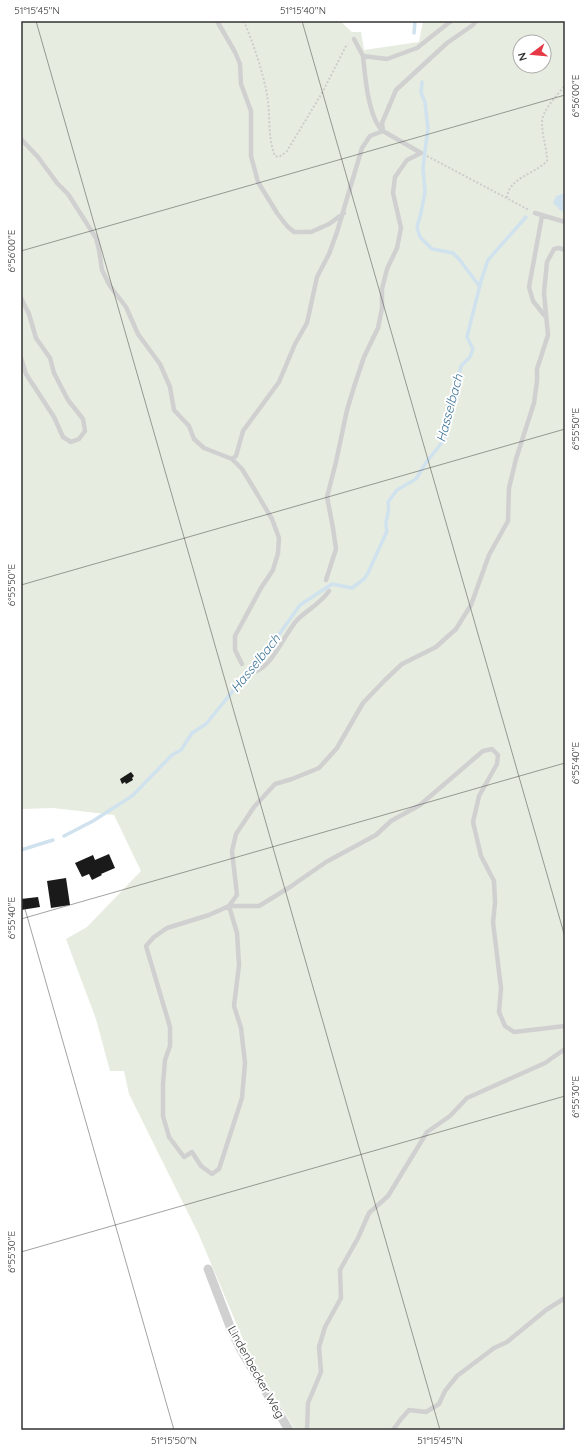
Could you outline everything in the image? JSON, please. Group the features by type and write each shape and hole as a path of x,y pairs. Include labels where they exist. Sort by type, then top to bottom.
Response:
{"street":[{"name":"Lindenbecker Weg","path":"208,1269 231,1329 241,1350 289,1430"}],"lane":[{"path":"217,21 235,52 240,64 241,84 251,111 251,156 258,182 277,213 287,226 294,232 311,232 329,224 344,213"},
{"path":"363,56 387,59 417,48 451,21"},
{"path":"383,131 382,123 396,90 447,44 473,25 476,21"},
{"path":"326,580 336,549 327,497 347,410 364,357 378,328 382,308 382,288 387,269 397,248 401,228 393,192 395,177 407,160 421,153 383,131 377,125 365,81 363,56 354,39"},
{"path":"232,459 236,456 243,431 279,382 295,344 306,323 317,277 329,254 344,213 362,148 370,136 383,131"},
{"path":"21,139 38,157 57,183 68,194 96,238 102,270 110,286 126,307 138,334 160,364 170,387 174,410 189,426 194,439 204,448 232,459 242,469 272,519 279,538 278,553 273,570 261,588 235,636 235,650 242,664"},
{"path":"535,213 565,222"},
{"path":"542,216 529,288 533,301 545,316"},
{"path":"229,906 237,895 232,851 236,834 254,807 275,784 319,768 337,748 363,703 402,664 436,647 456,630 471,605 489,555 508,521 509,488 516,459 534,403 537,369 548,335 544,293 547,262 554,249 559,248 565,250"},
{"path":"21,298 29,314 36,338 50,358 54,373 68,400 83,419 85,431 79,438 71,442 63,438 54,417 26,374 21,358"},
{"path":"251,673 265,667 297,620 324,598 328,591"},
{"path":"229,906 237,933 239,965 234,1006 241,1028 245,1063 242,1098 219,1169 212,1174 201,1166 192,1152 184,1156 169,1137 163,1116 163,1084 165,1060 170,1046 170,1027 146,946 154,937 167,928 209,915 229,906 259,906 326,862 376,835 391,821 420,805 483,751 492,749 498,755 497,764 479,796 473,822 481,856 494,881 495,903 493,922 501,988 499,1012 505,1026 514,1032 565,1026"},
{"path":"307,1430 308,1403 321,1372 319,1347 325,1327 341,1298 340,1270 358,1238 369,1213 388,1196 427,1132 450,1116 467,1098 545,1063 565,1049"},
{"path":"393,1430 410,1410 426,1412 439,1404 445,1391 457,1376 494,1348 507,1342 546,1310 565,1298"}],"path":[{"path":"244,21 253,44 268,100 272,147 275,156 278,157 282,156 287,151 322,93 346,46 354,39"},
{"path":"507,198 508,191 518,180 541,167 547,161 547,150 542,122 545,113 565,85"},
{"path":"431,159 535,213"}],"shaded area":[{"path":"21,21 299,21 302,24 305,21 340,21 352,32 361,32 364,50 419,42 423,21 565,21 565,1430 295,1430 250,1356 199,1235 129,1094 124,1071 110,1071 96,1019 66,939 87,927 141,871 114,815 53,808 21,809"}],"water":[{"path":"565,193 565,213 553,203 556,196"}],"building":[{"path":"131,772 134,776 132,778 133,780 126,784 125,782 122,784 120,779"},
{"path":"109,854 115,868 92,880 89,874 82,877 75,863 93,855 95,860"},
{"path":"66,878 70,905 51,908 47,881"},
{"path":"38,897 40,907 21,910 21,899"}],"waterway":[{"name":"Hasselbach","path":"414,33 415,21"},
{"name":"Hasselbach","path":"422,82 421,93 425,102 428,129 423,168 425,192 417,227 420,237 432,249 453,253 480,287"},
{"name":"Hasselbach","path":"64,836 93,821 132,796 172,755 181,750 192,733 206,724 280,633 300,605 332,584 352,588 364,579 387,531 386,524 389,510 388,502 397,490 416,479 425,464 443,441 461,366 470,357 473,349 467,337 481,281 488,260 526,217"},
{"name":"Hasselbach","path":"21,850 53,840"},
{"path":"562,1430 565,1425"}]}
